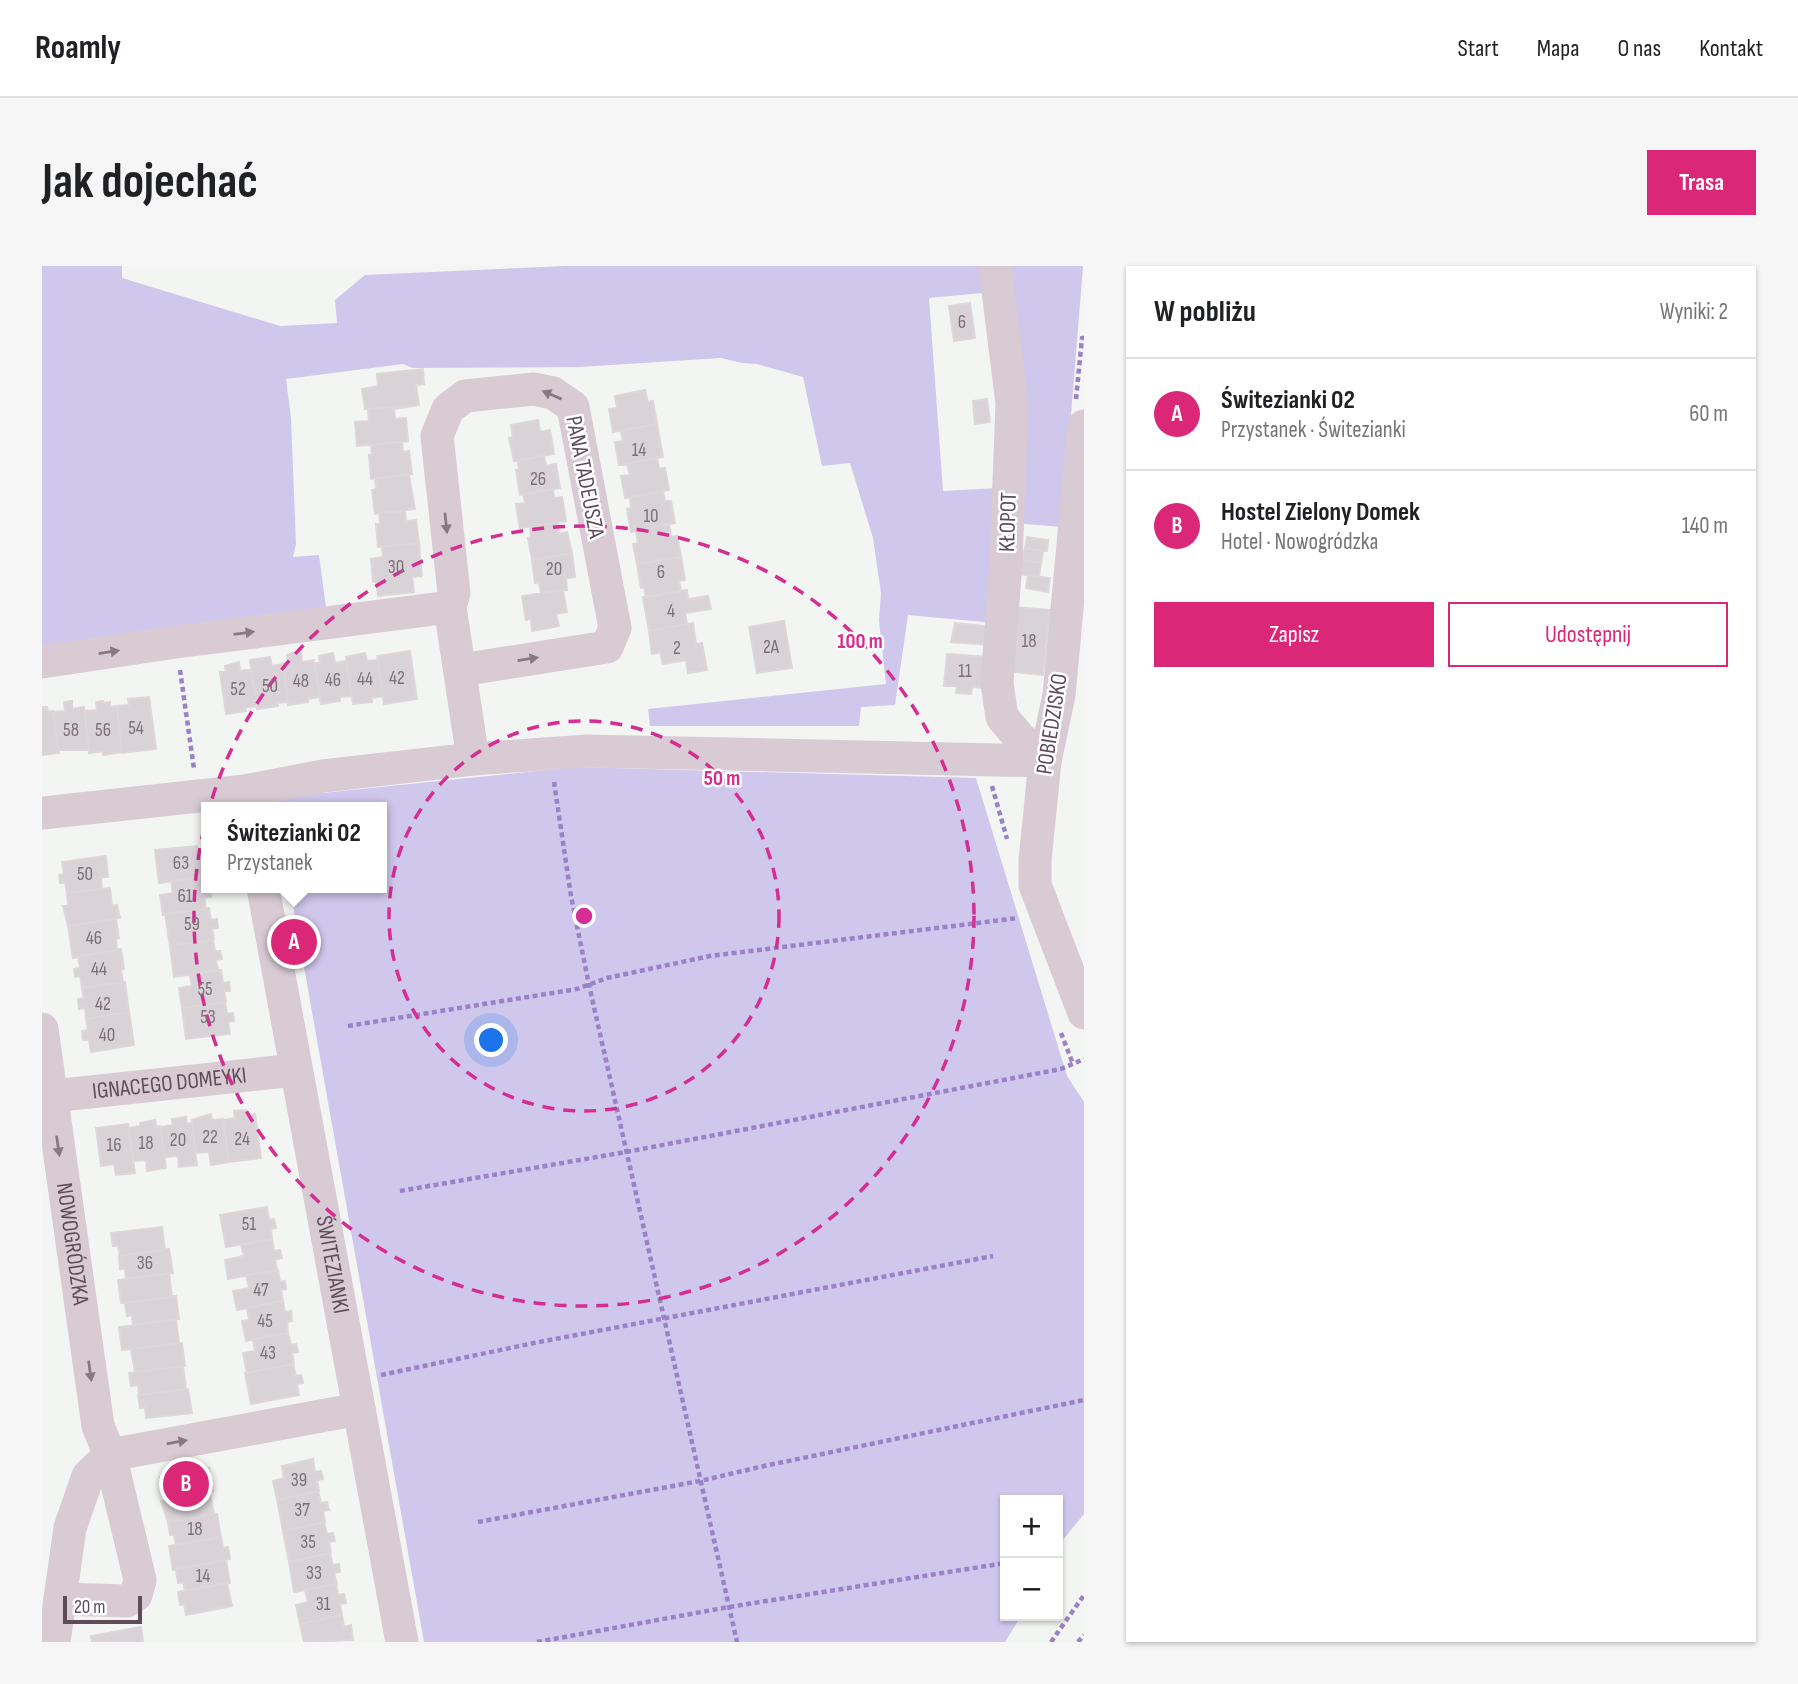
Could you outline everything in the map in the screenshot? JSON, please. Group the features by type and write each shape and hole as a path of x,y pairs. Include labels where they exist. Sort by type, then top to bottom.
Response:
{"street":[{"name":"KŁOPOT","path":"995,266 1012,404 998,683 1002,717 1045,761"},
{"name":"PANA TADEUSZA","path":"461,670 607,647 615,628 573,407 553,393 534,389 465,396 448,409 436,436 454,593 450,607 473,759"},
{"name":"POBIEDZISKO","path":"1084,426 1059,695 1045,761 1034,860 1035,885 1084,1013"},
{"path":"42,662 450,607"},
{"path":"42,813 197,797 246,799 323,776 473,759 587,751 1045,761"},
{"name":"ŚWITEZIANKI","path":"264,893 402,1642"},
{"name":"NOWOGRÓDZKA","path":"42,1030 47,1097 98,1426 110,1455 140,1580 136,1595 127,1601 60,1599"},
{"name":"IGNACEGO DOMEYKI","path":"47,1097 296,1070"},
{"path":"54,1642 70,1528 88,1476 110,1455 359,1409"}],"path":[{"path":"176,642 197,797"},
{"path":"553,772 555,801 571,896 589,985 737,1642"},
{"path":"348,1026 576,989 607,978 710,956 1016,918"},
{"path":"400,1191 626,1152 1061,1069 1084,1059"},
{"path":"381,1375 993,1256"},
{"path":"478,1522 700,1481 1084,1400"},
{"path":"537,1642 1000,1564"},
{"path":"1051,1642 1084,1595"},
{"path":"1078,1642 1084,1635"}],"shaded area":[{"path":"42,266 122,266 122,278 280,326 337,323 335,300 365,275 565,266 986,266 993,292 929,298 943,491 998,488 995,623 908,615 895,705 861,707 859,726 650,726 648,709 886,684 879,621 881,593 873,538 850,463 822,466 803,377 757,364 721,358 580,367 413,368 403,364 286,379 291,418 296,544 293,557 319,555 326,608 42,646"},
{"path":"1005,266 1083,266 1062,527 1014,523"},
{"path":"576,767 976,778 1067,1076 1084,1102 1084,1514 1063,1540 1063,1495 1000,1495 1000,1621 1018,1621 1005,1642 424,1642 291,893 387,893 387,802 274,802 273,798"}],"building":[{"path":"970,303 975,338 954,341 949,306"},
{"path":"423,369 424,384 416,385 419,405 365,409 362,389 378,386 377,374"},
{"path":"645,390 648,402 653,401 657,424 613,432 609,409 617,408 615,396"},
{"path":"987,399 990,422 975,424 973,401"},
{"path":"419,405 394,409 395,419 406,418 408,441 357,446 355,422 369,421 368,409"},
{"path":"538,420 540,432 550,430 554,454 514,461 509,438 513,437 511,425"},
{"path":"657,424 663,457 619,465 615,442 623,441 621,431"},
{"path":"402,442 403,452 409,451 412,474 371,479 371,445"},
{"path":"544,456 546,466 556,464 560,488 520,495 516,470 519,470 518,461"},
{"path":"657,458 659,469 665,468 669,490 625,498 621,476 630,475 627,465 619,465"},
{"path":"409,475 415,509 375,514 372,490 376,489 375,478"},
{"path":"553,489 554,498 562,497 566,521 520,528 516,504 525,503 523,494"},
{"path":"663,491 665,501 671,501 675,523 631,532 627,509 631,508 630,498"},
{"path":"405,511 406,521 416,520 419,543 378,547 376,524 380,524 379,513"},
{"path":"558,522 559,534 567,532 572,553 532,560 528,538 531,537 530,527"},
{"path":"669,524 671,537 677,536 681,557 637,564 633,544 638,543 636,531"},
{"path":"1027,537 1048,540 1047,551 1025,548"},
{"path":"419,543 422,576 412,577 414,592 378,596 376,581 373,582 371,559 383,557 382,547"},
{"path":"1025,548 1043,551 1041,563 1022,560"},
{"path":"572,553 575,577 566,578 567,590 541,592 539,583 535,583 532,560"},
{"path":"681,557 685,580 679,581 681,591 646,597 644,587 641,588 637,564"},
{"path":"1022,560 1041,563 1039,577 1018,574"},
{"path":"1028,575 1050,578 1048,592 1026,588"},
{"path":"563,590 567,612 556,614 559,626 532,631 531,619 526,620 522,596"},
{"path":"687,590 688,599 708,596 711,609 685,613 687,624 649,631 643,597"},
{"path":"1013,607 1050,610 1043,675 1008,671"},
{"path":"784,621 792,668 757,673 749,627"},
{"path":"693,623 696,644 702,643 707,670 688,673 686,660 663,664 660,652 652,654 649,631"},
{"path":"955,623 993,627 992,645 951,642"},
{"path":"410,651 417,699 384,704 377,656"},
{"path":"301,653 302,662 314,660 320,697 288,705 283,663 288,663 287,655"},
{"path":"333,653 335,663 346,661 352,696 321,704 314,663 320,663 319,656"},
{"path":"365,653 367,661 378,660 383,696 372,698 372,702 353,704 346,657"},
{"path":"947,654 986,657 984,688 972,687 971,694 956,693 957,686 944,686"},
{"path":"270,657 272,666 283,664 288,702 257,709 250,660"},
{"path":"239,662 240,671 251,669 257,706 226,714 220,672 226,672 225,666"},
{"path":"149,697 156,749 122,753 117,706 129,705 128,699"},
{"path":"72,701 72,709 84,707 89,750 58,750 53,712 65,711 64,702"},
{"path":"96,702 110,702 110,707 117,706 122,752 103,755 103,751 89,753 85,711 97,710"},
{"path":"42,707 47,707 48,712 53,711 59,753 42,755"},
{"path":"197,846 201,858 201,877 159,883 155,850"},
{"path":"106,856 108,877 101,877 102,889 67,893 65,883 60,883 59,875 64,874 62,862"},
{"path":"201,878 201,893 210,893 211,897 204,898 206,909 163,915 160,895 173,893 171,881"},
{"path":"110,888 112,906 117,905 120,918 68,926 63,906 68,906 67,893"},
{"path":"209,908 211,920 217,919 218,928 212,929 214,939 170,946 165,914"},
{"path":"116,919 119,938 116,939 117,950 73,958 68,926"},
{"path":"213,940 215,951 220,951 222,959 216,960 218,970 174,977 170,946"},
{"path":"121,949 123,982 82,988 80,976 75,977 74,969 80,968 78,956"},
{"path":"221,970 223,983 229,982 230,991 224,991 226,1002 182,1008 179,988 192,986 190,975"},
{"path":"125,982 129,1012 86,1019 85,1008 79,1009 78,999 84,998 82,988"},
{"path":"225,1002 227,1014 233,1013 234,1021 228,1022 230,1034 186,1039 182,1008"},
{"path":"129,1012 134,1045 91,1052 89,1040 83,1040 82,1031 88,1030 86,1019"},
{"path":"246,1110 246,1116 255,1114 261,1158 229,1162 223,1120 235,1118 234,1111"},
{"path":"211,1114 212,1120 223,1119 229,1162 211,1165 209,1152 196,1153 192,1120"},
{"path":"186,1117 187,1124 192,1123 197,1165 179,1167 178,1156 165,1157 160,1127 173,1125 172,1119"},
{"path":"155,1120 156,1127 160,1126 166,1168 147,1171 146,1160 133,1161 128,1128"},
{"path":"128,1124 135,1173 116,1175 114,1164 101,1166 96,1128"},
{"path":"267,1207 269,1220 274,1219 276,1228 271,1229 272,1239 226,1247 220,1215"},
{"path":"162,1227 165,1250 120,1256 118,1246 113,1246 111,1233"},
{"path":"272,1239 274,1251 280,1250 282,1258 275,1260 277,1270 228,1279 225,1260 244,1256 241,1245"},
{"path":"169,1249 173,1273 126,1279 125,1269 120,1269 119,1256"},
{"path":"278,1270 280,1282 285,1281 286,1289 281,1290 283,1301 237,1310 233,1291 249,1288 246,1275"},
{"path":"169,1273 172,1297 121,1303 118,1280"},
{"path":"176,1296 179,1319 133,1325 132,1315 127,1316 125,1303"},
{"path":"283,1301 285,1312 291,1311 292,1321 287,1322 288,1333 246,1341 242,1321 249,1320 247,1308"},
{"path":"176,1320 179,1343 122,1350 119,1327"},
{"path":"288,1333 291,1345 296,1344 298,1352 292,1353 294,1364 247,1373 243,1353 255,1351 253,1339"},
{"path":"182,1343 185,1366 135,1372 131,1349"},
{"path":"293,1364 296,1376 301,1375 303,1383 297,1384 299,1395 251,1404 245,1373"},
{"path":"183,1366 186,1389 139,1395 138,1385 131,1386 129,1373"},
{"path":"188,1389 192,1413 146,1418 145,1407 140,1408 138,1395"},
{"path":"313,1459 315,1472 321,1471 323,1479 317,1480 319,1491 277,1500 273,1481 284,1478 282,1466"},
{"path":"209,1468 213,1491 168,1499 166,1489 162,1490 160,1478"},
{"path":"318,1491 321,1503 327,1502 329,1510 323,1511 325,1522 283,1531 277,1500"},
{"path":"210,1492 214,1514 168,1522 161,1501"},
{"path":"217,1514 221,1537 176,1545 174,1535 170,1535 168,1522"},
{"path":"324,1522 327,1534 333,1533 335,1541 329,1542 331,1553 289,1562 283,1531"},
{"path":"221,1537 223,1548 228,1547 230,1559 173,1570 169,1546"},
{"path":"330,1553 333,1565 339,1564 340,1572 334,1573 337,1584 294,1592 289,1562"},
{"path":"226,1560 230,1583 185,1591 183,1582 178,1583 176,1569"},
{"path":"227,1583 232,1606 186,1615 184,1604 180,1605 178,1592"},
{"path":"336,1584 338,1595 344,1594 346,1603 340,1604 342,1615 300,1624 296,1605 308,1602 305,1590"},
{"path":"342,1615 344,1627 351,1625 353,1640 304,1642 300,1624"},
{"path":"141,1627 143,1642 92,1642 91,1636"}],"place":[{"name":"Świtezianki 02","path":"294,942"},
{"name":"Hostel Zielony Domek","path":"186,1484"}]}
